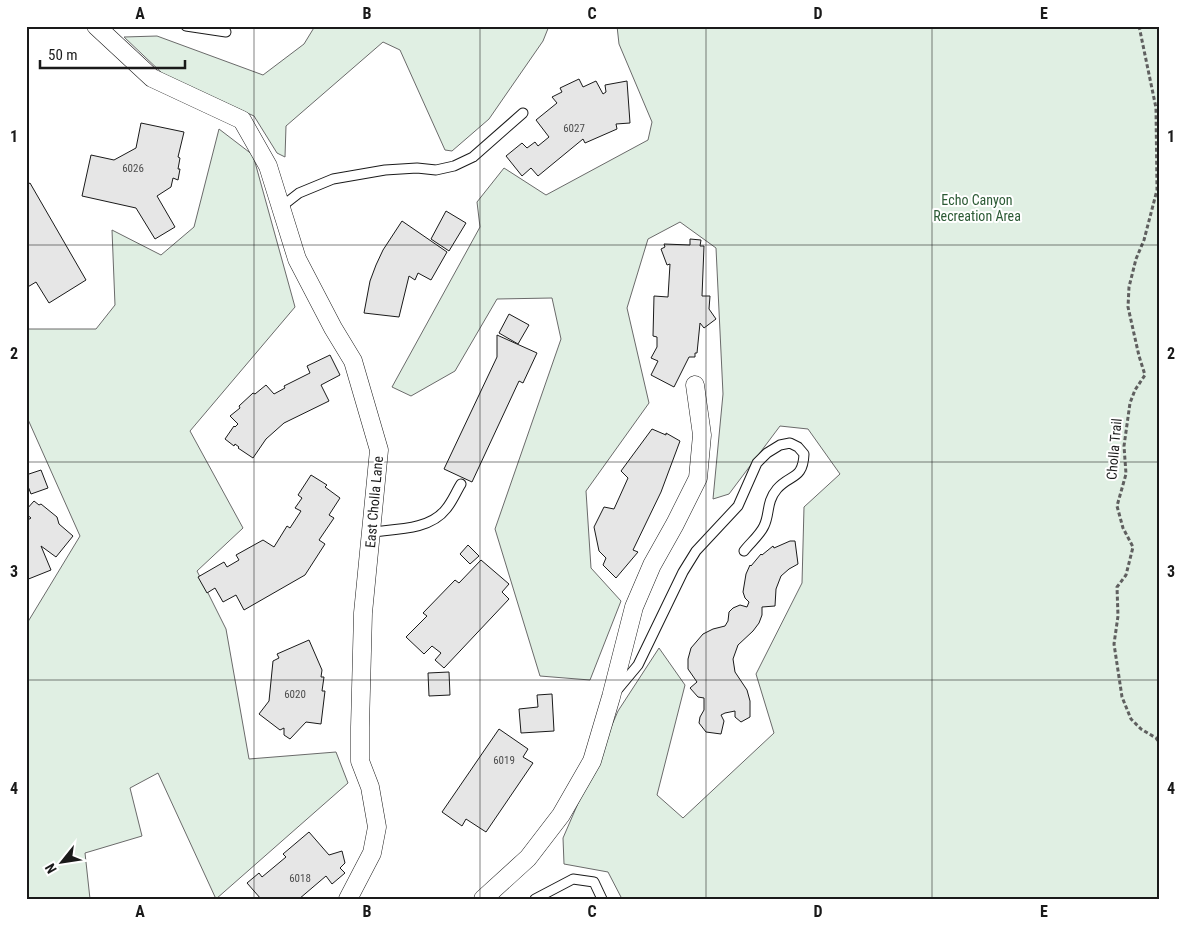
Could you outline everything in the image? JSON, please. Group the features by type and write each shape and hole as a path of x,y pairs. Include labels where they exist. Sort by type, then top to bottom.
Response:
{"street":[{"name":"East Cholla Lane","path":"96,26 152,78 242,120 268,166 298,259 333,328 354,361 379,450 363,613 360,761 370,787 377,827 372,853 348,899"},
{"path":"492,896 528,858 561,816 592,761 634,607 652,565 698,478 702,435 694,385"}],"lane":[{"path":"186,26 226,32"},
{"path":"281,207 299,193 333,179 385,170 417,168 436,170 454,166 473,157 523,113"},
{"path":"611,697 638,665 683,572 696,551 738,506 757,463 767,453 780,445 790,443 798,447 804,454 804,463 799,473 778,488 771,498 764,526 744,550"},
{"path":"372,532 425,524 435,519 446,509 461,484"},
{"path":"535,899 573,878 594,882 602,899"}],"path":[{"name":"Cholla Trail","path":"1139,26 1156,108 1157,190 1144,240 1128,287 1128,307 1145,375 1135,390 1130,403 1124,446 1126,474 1117,506 1123,528 1134,547 1126,575 1117,588 1118,616 1114,644 1122,697 1130,719 1159,742"}],"green space":[{"path":"315,26 549,26 543,41 489,119 452,151 445,150 400,50 383,42 286,126 285,157 277,153 254,116 163,74 124,37 157,36 263,75 304,44"},
{"name":"Echo Canyon Recreation Area","path":"617,26 1159,26 1159,899 622,899 608,872 564,864 563,838 618,711 659,648 685,685 657,795 683,818 774,733 756,674 802,583 804,507 840,474 808,429 780,426 729,494 713,499 723,394 716,248 680,222 648,239 627,308 649,403 586,491 591,568 621,601 590,680 540,676 495,529 561,339 552,298 497,299 455,371 411,396 392,387 480,227 477,202 504,168 546,195 648,140 652,122 619,44"},
{"path":"219,129 253,155 295,307 190,431 243,528 197,571 226,629 249,759 336,752 348,783 216,899 158,773 130,788 142,836 85,853 90,899 26,899 26,625 80,536 26,415 26,329 96,329 115,305 112,230 161,255 194,227"}],"building":[{"path":"579,79 583,87 596,81 603,94 606,92 605,85 627,81 630,123 616,124 617,129 585,143 583,139 538,176 531,168 522,176 506,156 522,143 527,148 535,142 538,146 549,137 536,120 557,103 552,97 562,92 560,88"},
{"path":"141,123 184,132 178,157 180,158 178,169 180,169 178,180 173,178 171,187 157,196 175,227 155,239 136,208 82,196 91,155 114,160 136,148"},
{"path":"30,183 86,280 49,303 36,282 26,288 26,185"},
{"path":"446,211 466,223 449,251 431,239"},
{"path":"402,221 447,252 431,280 418,273 415,280 409,276 399,317 364,313 370,281 376,265 383,250"},
{"path":"690,239 701,240 700,246 704,246 702,296 710,296 709,309 716,319 704,328 700,323 697,353 695,353 695,357 689,357 674,387 651,375 658,361 651,358 657,347 657,337 653,336 654,296 668,297 670,264 667,265 661,249 665,247 664,244 690,245"},
{"path":"509,314 529,325 518,344 499,333"},
{"path":"497,335 537,353 523,383 519,381 472,482 444,469 497,357"},
{"path":"330,355 340,375 321,385 329,401 284,423 266,439 253,458 225,439 234,426 238,424 230,416 253,393 255,394 266,385 274,394 285,388 284,386 310,373 307,366"},
{"path":"652,429 666,435 666,433 680,441 661,492 633,550 638,552 616,578 603,565 606,558 599,551 594,527 604,507 614,509 628,478 621,471"},
{"path":"41,470 48,488 31,494 26,481 26,475"},
{"path":"311,475 327,485 325,487 340,498 329,515 334,518 319,540 325,544 305,575 244,610 236,595 223,602 215,588 207,593 198,577 224,562 227,567 239,560 236,555 263,540 274,547 287,526 290,528 301,511 295,508 302,498 298,495"},
{"path":"34,501 39,505 41,504 57,517 59,524 73,536 56,557 41,546 51,570 26,580 26,521 31,518 26,514 26,510"},
{"path":"790,541 795,541 798,564 781,576 776,589 775,606 762,607 759,623 738,645 733,659 735,672 747,690 750,701 750,717 741,722 735,717 735,711 725,713 721,715 724,721 721,734 706,732 699,723 704,710 704,698 698,697 690,688 697,682 688,669 691,648 703,634 725,626 728,621 729,612 733,608 740,605 747,607 749,602 743,592 746,574 750,565 773,546 774,548"},
{"path":"468,545 479,556 470,564 460,554"},
{"path":"481,560 509,584 502,592 509,599 444,668 435,660 441,653 432,646 424,654 406,637 427,616 423,613 455,580 459,583"},
{"path":"309,640 322,670 321,677 324,677 322,691 325,691 321,724 306,722 290,739 284,735 284,728 280,730 259,714 269,701 273,661 279,658 277,654"},
{"path":"449,672 450,695 429,696 428,673"},
{"path":"552,694 554,731 521,733 519,709 538,707 537,695"},
{"path":"499,729 528,749 523,757 533,763 486,832 466,819 462,826 442,812"},
{"path":"309,832 329,855 342,851 345,863 340,868 345,873 332,884 326,876 299,899 261,899 247,883 259,873 262,877 286,857 283,854"}]}
